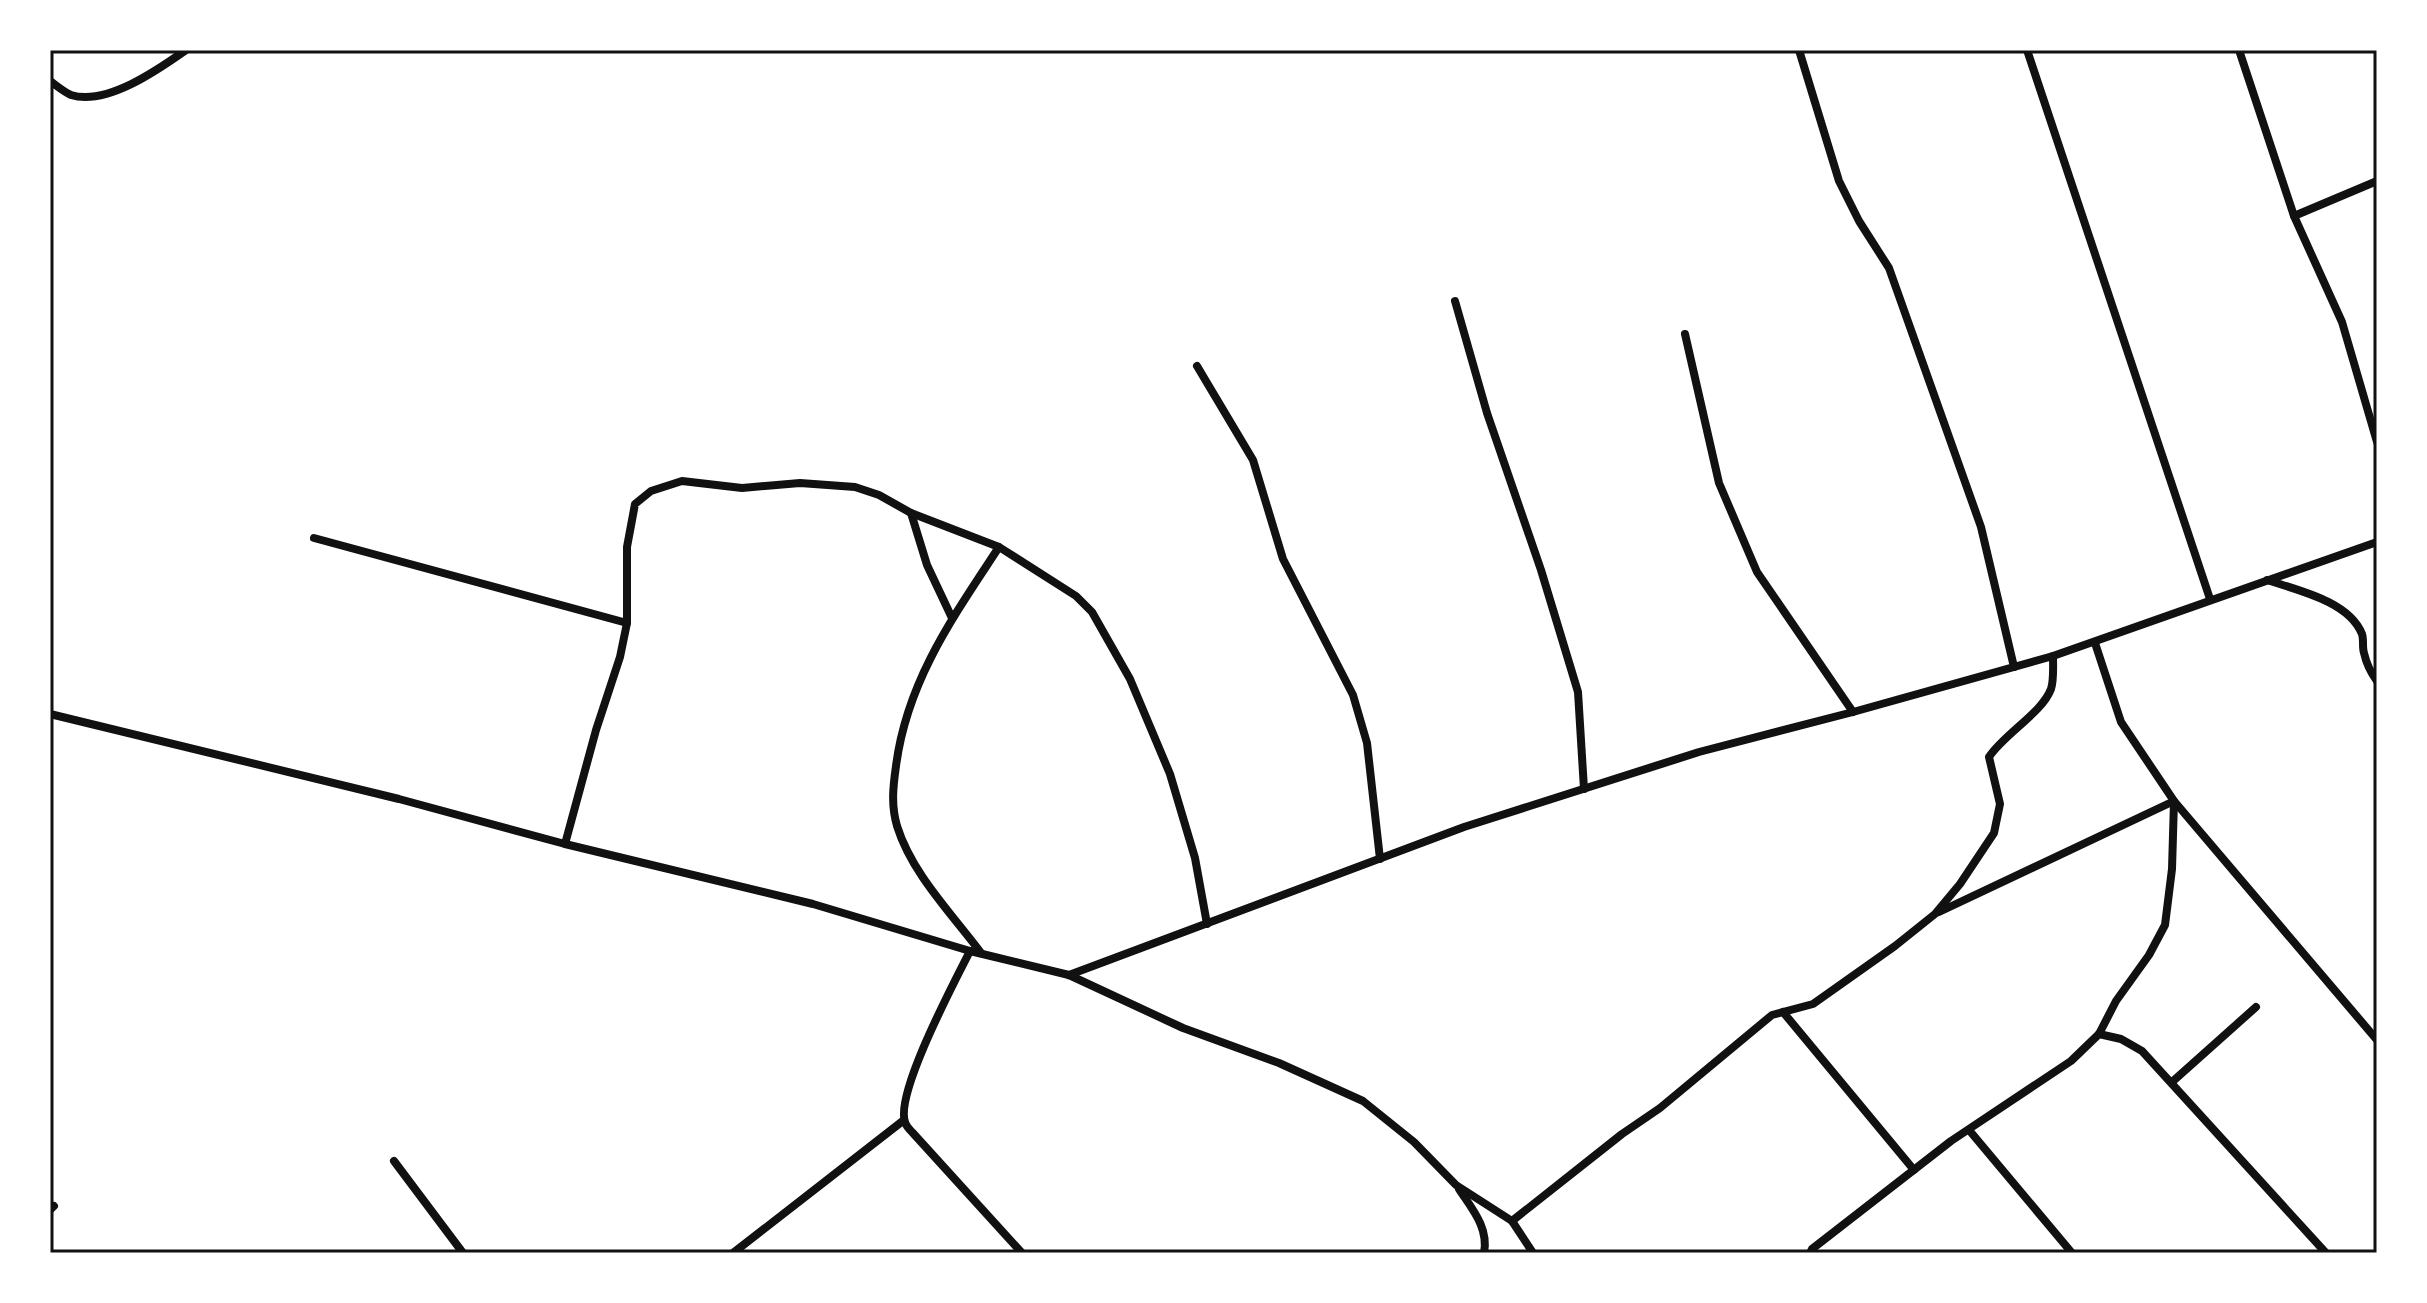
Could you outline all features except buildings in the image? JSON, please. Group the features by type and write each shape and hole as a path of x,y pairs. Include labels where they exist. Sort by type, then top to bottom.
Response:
{"street":[{"path":"50,81 69,94 88,97 108,93 150,75 186,50"},
{"path":"1799,50 1839,181 1859,221 1889,268 1981,527 2014,667"},
{"path":"2027,50 2210,599"},
{"path":"2239,50 2294,216 2342,322 2377,442"},
{"path":"2294,216 2377,181"},
{"path":"1455,301 1487,413 1541,570 1578,692 1584,789"},
{"path":"1685,334 1719,483 1757,572 1853,712"},
{"path":"1197,366 1253,460 1283,559 1353,695 1367,743 1380,859"},
{"path":"565,844 596,730 620,657 627,623 627,547 635,504 651,491 682,481 742,488 800,483 855,487 879,495 911,513 999,547 1076,596 1092,612 1130,679 1170,774 1195,858 1207,924"},
{"path":"911,513 927,565 952,618"},
{"path":"314,538 627,623"},
{"path":"1069,975 1464,827 1699,752 2095,643 2210,599 2377,542"},
{"path":"982,954 909,854 897,826 892,800 899,741 909,704 952,618 999,547"},
{"path":"2266,579 2323,598 2350,616 2362,635 2364,653 2377,681"},
{"path":"2095,643 2121,722 2174,801 2377,1040"},
{"path":"1512,1221 1660,1108 1772,1015 1813,1004 1935,914 1960,884 1994,833 2000,804 1989,757 1997,745 2037,710 2051,689 2053,656"},
{"path":"50,714 813,904 970,951 1069,975 1183,1028 1279,1063 1363,1101 1414,1142 1456,1185 1483,1227 1484,1253"},
{"path":"1935,914 2174,801"},
{"path":"1810,1253 1951,1141 2071,1061 2099,1034 2116,1001 2149,955 2165,925 2173,859 2174,801"},
{"path":"970,951 919,1056 906,1097 904,1120 1022,1253"},
{"path":"2172,1082 2256,1007"},
{"path":"1783,1012 1914,1170"},
{"path":"2099,1034 2121,1039 2142,1051 2326,1253"},
{"path":"733,1253 904,1120"},
{"path":"1969,1130 2072,1253"},
{"path":"394,1161 463,1253"},
{"path":"1456,1185 1512,1221 1533,1253"}]}
